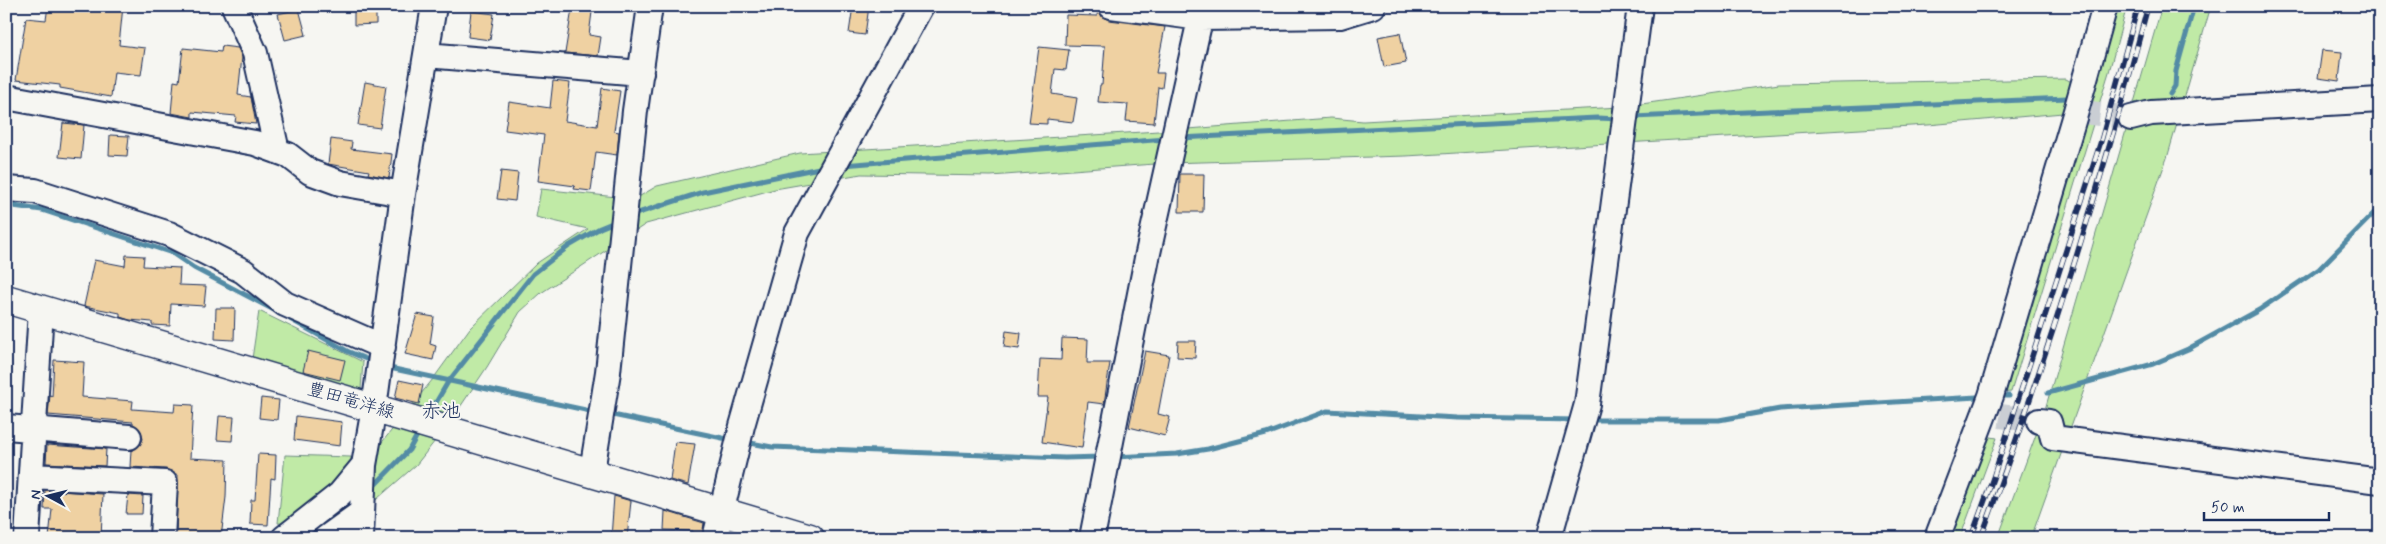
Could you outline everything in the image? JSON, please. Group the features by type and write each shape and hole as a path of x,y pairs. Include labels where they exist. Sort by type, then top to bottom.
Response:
{"main road":[{"name":"豊田竜洋線","path":"6,299 592,471 718,525 810,538"}],"street":[{"path":"234,6 255,53 277,151"},
{"path":"361,538 364,465 383,347 403,194 434,6"},
{"path":"592,471 608,372 634,111 650,6"},
{"path":"718,525 742,426 797,233 921,6"},
{"path":"1111,6 1201,12 1340,16 1372,6"},
{"path":"1549,538 1588,404 1640,6"},
{"path":"1937,538 1992,415 2105,6"},
{"path":"1092,538 1148,253 1201,12"},
{"path":"426,55 641,73"},
{"path":"6,98 255,143 288,155 310,172 340,183 403,194"},
{"path":"2131,118 2152,113 2380,100"},
{"path":"6,189 35,191 169,234 244,271 285,304 383,347"},
{"path":"27,538 41,310"},
{"path":"2039,421 2049,422 2053,438 2380,481"},
{"path":"6,427 130,437"},
{"path":"284,538 340,494 364,465"},
{"path":"31,476 165,484 162,538"},
{"path":"326,538 362,512"}],"green space":[{"path":"2104,6 2127,6 2109,72 2011,392 1995,393 2074,112 1928,125 1406,156 1168,163 991,176 861,174 775,189 646,224 541,293 520,312 487,367 450,422 416,465 362,512 325,538 274,538 358,472 433,379 470,328 537,263 588,229 536,217 541,189 626,198 625,205 657,186 800,153 1175,130 1331,118 1363,121 1621,107 1779,84 2066,79 2081,87"},
{"path":"2162,6 2211,6 2168,155 2031,538 1998,538 2044,413"},
{"path":"259,311 363,362 361,389 342,389 252,359"},
{"path":"1979,435 1997,438 1960,538 1939,538"},
{"path":"285,455 351,457 351,461 332,487 287,524 278,523"}],"building":[{"path":"48,6 123,6 119,45 145,48 141,75 114,72 111,97 60,88 60,85 16,80 26,18 46,20"},
{"path":"354,6 376,6 376,24 354,25"},
{"path":"853,6 869,6 865,35 849,33"},
{"path":"1098,7 1102,17 1109,20 1165,27 1156,73 1164,73 1162,88 1158,87 1154,123 1126,121 1128,104 1098,102 1100,85 1102,85 1105,46 1065,45 1066,15 1097,16"},
{"path":"299,9 306,35 285,40 278,14"},
{"path":"572,9 592,12 589,35 601,37 598,56 565,53"},
{"path":"471,11 494,14 490,40 468,37"},
{"path":"1400,33 1406,63 1384,67 1378,37"},
{"path":"222,46 238,48 242,57 238,95 251,97 256,124 235,122 236,116 192,112 192,117 171,113 174,81 179,82 183,48 221,52"},
{"path":"1039,47 1069,50 1066,70 1055,69 1052,94 1077,98 1073,122 1047,119 1047,124 1029,123"},
{"path":"2322,50 2342,52 2339,81 2318,78"},
{"path":"553,81 570,83 565,121 597,126 602,88 620,91 614,131 619,132 617,155 596,152 591,191 574,189 575,186 538,181 544,135 505,130 509,102 550,108"},
{"path":"365,82 386,86 380,128 358,125"},
{"path":"63,123 84,125 81,159 59,157"},
{"path":"110,135 129,136 127,156 109,155"},
{"path":"331,139 352,142 351,149 392,154 389,178 368,174 369,171 328,164"},
{"path":"501,171 518,173 515,201 497,199"},
{"path":"1180,174 1204,174 1203,212 1179,212"},
{"path":"126,255 144,256 143,266 180,268 179,285 206,286 204,306 171,304 170,326 152,325 152,322 130,320 120,317 120,313 84,306 94,260 125,266"},
{"path":"216,308 235,308 234,340 215,339"},
{"path":"417,314 434,317 430,344 436,346 433,360 405,354"},
{"path":"1006,331 1021,333 1019,349 1004,347"},
{"path":"1062,338 1088,339 1087,363 1110,363 1104,404 1088,402 1082,448 1042,442 1048,397 1038,397 1040,359 1061,360"},
{"path":"1178,341 1196,341 1195,358 1177,357"},
{"path":"308,351 345,360 340,380 303,371"},
{"path":"1145,351 1169,355 1158,414 1170,417 1165,436 1129,427"},
{"path":"54,360 84,362 82,397 133,401 132,409 174,412 175,404 193,405 190,458 227,460 226,497 221,538 176,538 178,475 166,469 130,467 131,450 140,445 143,439 141,431 133,422 48,415 50,395 52,396"},
{"path":"399,380 423,385 419,404 395,398"},
{"path":"261,398 279,400 277,420 259,418"},
{"path":"219,416 234,417 232,441 217,440"},
{"path":"296,416 342,422 340,446 294,440"},
{"path":"675,442 695,444 688,485 670,480"},
{"path":"47,445 106,449 105,466 46,463"},
{"path":"258,454 276,455 275,479 271,478 268,525 250,524 251,500 255,500"},
{"path":"45,490 103,494 101,538 49,538 52,509 44,509"},
{"path":"128,495 143,496 142,514 126,514"},
{"path":"614,496 631,501 627,538 611,538"},
{"path":"665,511 704,523 702,537 693,536 693,531 664,530"}],"waterway":[{"path":"2170,94 2175,86 2176,71 2194,6"},
{"path":"1633,117 2067,98"},
{"path":"1179,138 1597,118 1620,119"},
{"path":"843,165 1166,139"},
{"path":"632,215 703,192 824,167"},
{"path":"6,205 42,210 172,253 194,268 276,311"},
{"path":"2048,393 2153,364 2188,349 2259,310 2319,269 2380,207"},
{"path":"428,416 448,382 533,274 569,246 600,228 617,221"},
{"path":"290,319 347,351 373,362"},
{"path":"385,367 595,412"},
{"path":"1997,396 2009,396"},
{"path":"1590,420 1719,420 1780,409 1977,397"},
{"path":"1114,457 1177,454 1208,449 1266,434 1327,411 1458,418 1577,420"},
{"path":"608,414 732,440"},
{"path":"370,490 409,450 420,430"},
{"path":"745,442 772,447 1065,458 1101,457"},
{"path":"341,513 355,501"},
{"path":"308,538 320,529"}],"tunnel":[{"path":"2076,111 2131,118"},
{"path":"2000,416 2039,421"}],"railway":[{"path":"1971,538 1993,478 2101,141 2138,6"},
{"path":"1981,538 2005,473 2071,274 2148,6"}],"district":[{"name":"赤池","path":"441,411"}]}
